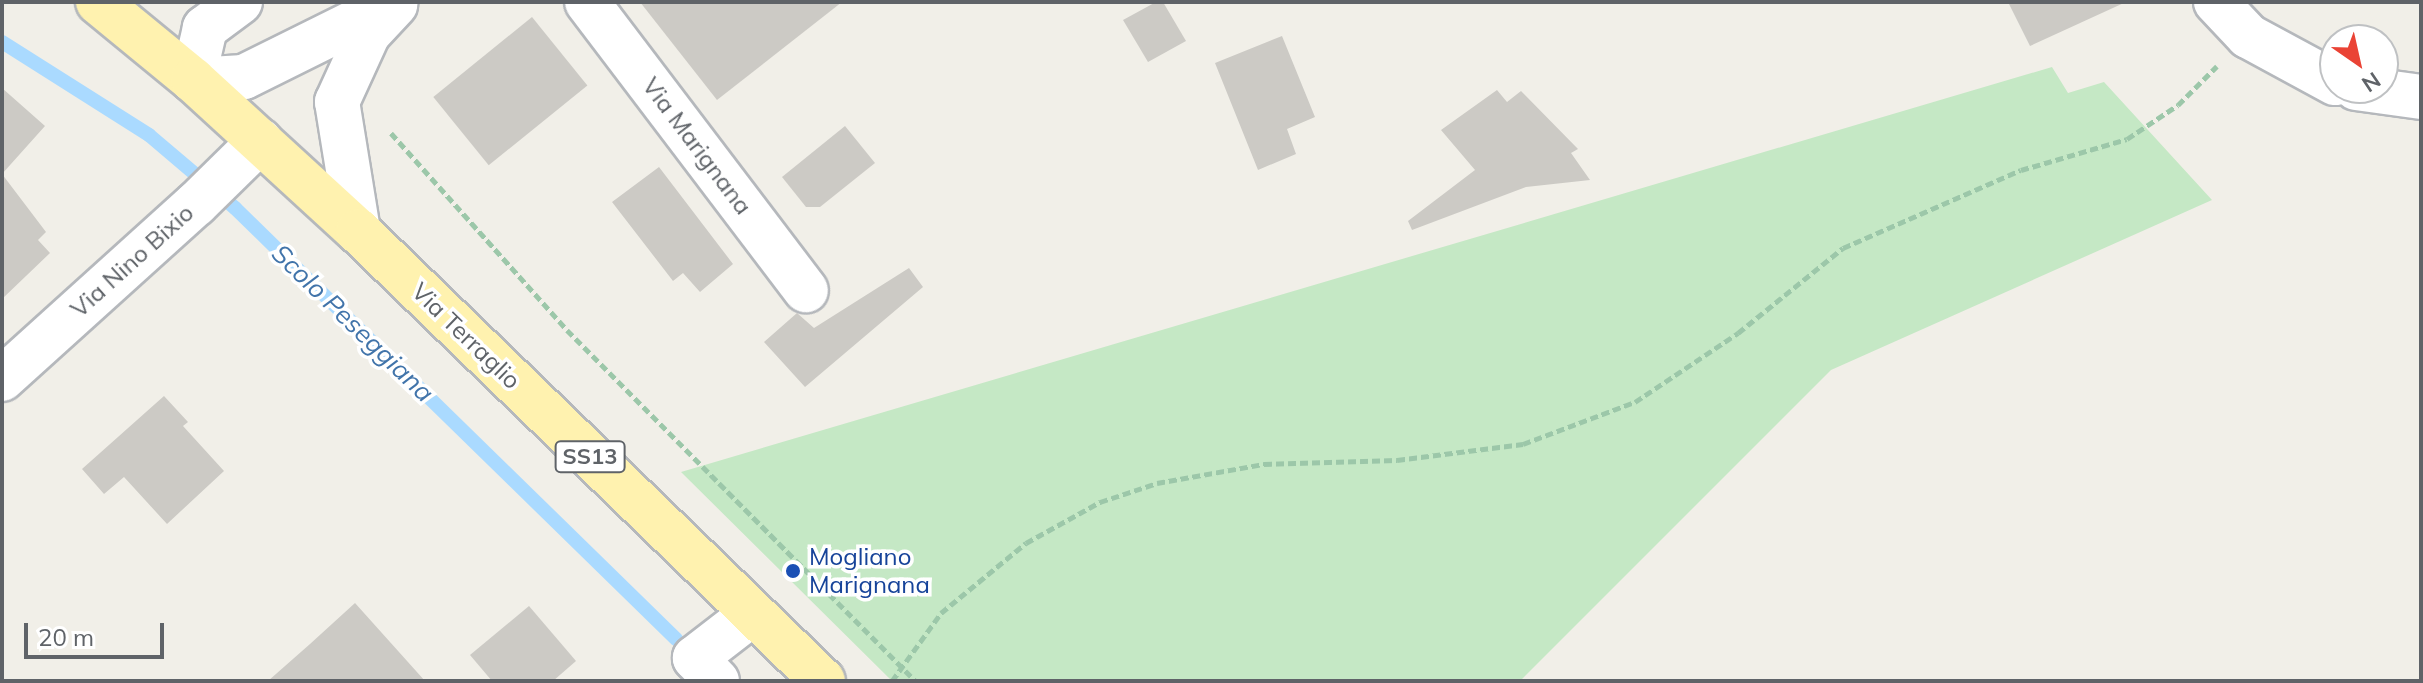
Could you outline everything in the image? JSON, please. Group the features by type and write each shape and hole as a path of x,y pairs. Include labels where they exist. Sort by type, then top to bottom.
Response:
{"main road":[{"name":"Via Terraglio","path":"98,2 193,80 246,156 358,231 823,681"}],"street":[{"path":"240,2 205,28 193,80 244,77 396,2"},
{"path":"358,231 337,102 368,34 396,2"},
{"name":"Via Marignana","path":"587,2 806,290"},
{"path":"2216,2 2248,36 2319,74"},
{"path":"2399,94 2421,97"},
{"name":"Via Nino Bixio","path":"2,379 246,156"},
{"path":"717,681 695,658 752,614"}],"path":[{"path":"892,681 941,613 1026,543 1100,502 1157,483 1251,465 1397,460 1523,444 1635,402 1738,333 1843,248 2021,170 2127,139 2178,105 2248,36"},
{"path":"343,88 384,125 578,341 916,681"}],"green space":[{"path":"2052,67 2068,93 2104,82 2212,200 1831,370 1520,681 892,681 681,472"}],"building":[{"path":"640,2 842,2 717,100"},
{"path":"1156,2 1163,2 1186,41 1148,62 1123,20"},
{"path":"2008,2 2126,2 2030,46"},
{"path":"532,17 587,85 489,165 433,97"},
{"path":"1282,36 1315,117 1287,129 1296,154 1258,170 1215,63"},
{"path":"2,88 45,126 2,174"},
{"path":"1497,90 1507,102 1521,91 1578,149 1571,153 1590,180 1526,187 1412,230 1408,221 1475,170 1441,130"},
{"path":"845,126 875,163 820,207 806,207 782,177"},
{"path":"659,167 733,264 700,292 683,273 673,281 612,202"},
{"path":"2,174 46,232 38,240 50,253 2,299"},
{"path":"909,268 923,287 805,387 764,342 797,313 814,328"},
{"path":"164,396 188,422 183,426 224,471 167,524 124,477 104,494 82,469"},
{"path":"355,603 425,681 268,681 310,644"},
{"path":"529,606 576,661 553,681 492,681 470,655"}],"waterway":[{"name":"Scolo Peseggiana","path":"2,42 149,135 235,208 676,639"}],"place":[{"name":"Mogliano Marignana","path":"793,571"}]}
